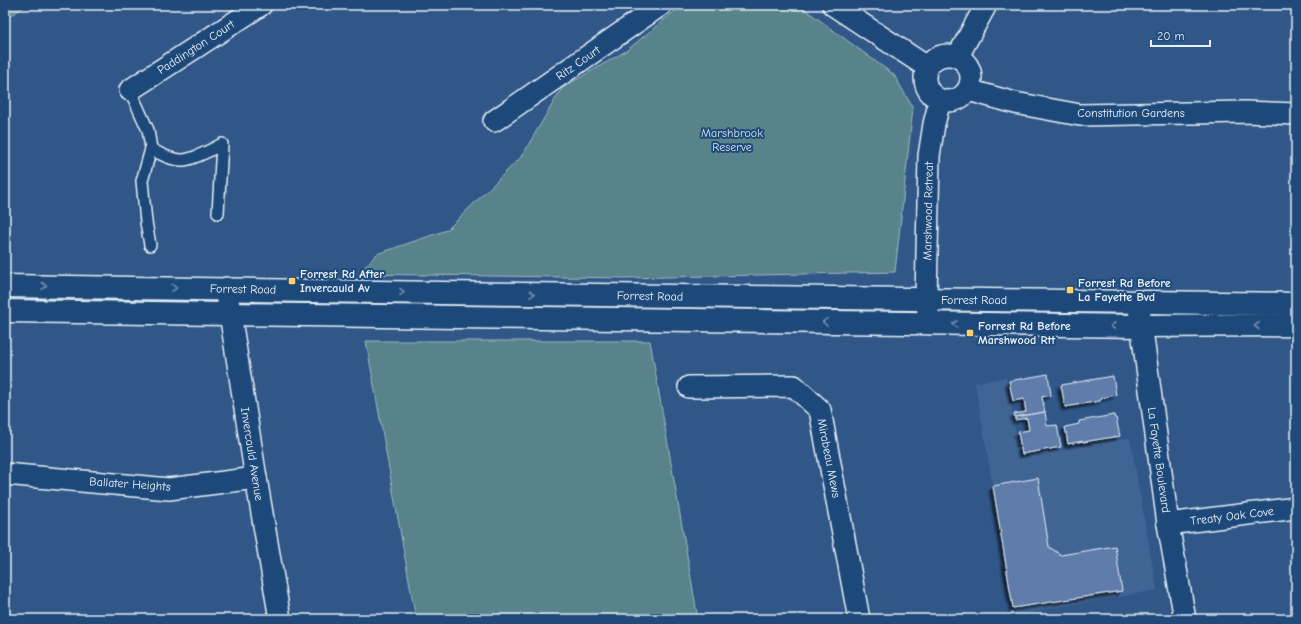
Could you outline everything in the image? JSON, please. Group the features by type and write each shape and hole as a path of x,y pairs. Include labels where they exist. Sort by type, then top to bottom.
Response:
{"main road":[{"name":"Forrest Road","path":"5,286 1296,304"},
{"name":"Forrest Road","path":"5,311 1141,326 1296,325"}],"street":[{"name":"Paddington Court","path":"130,90 262,5"},
{"name":"Ritz Court","path":"494,121 661,5"},
{"path":"833,5 927,67"},
{"path":"958,56 986,5"},
{"path":"944,54 958,56 965,61 969,68 971,82 968,90 963,96 956,100 940,100 933,96 925,83 924,74 927,67 937,56 944,54"},
{"name":"Constitution Gardens","path":"968,90 1015,103 1080,115 1245,112 1296,114"},
{"name":"Marshwood Retreat","path":"930,323 926,300 929,156 934,124 940,100"},
{"name":"Invercauld Avenue","path":"226,288 280,619"},
{"name":"La Fayette Boulevard","path":"1138,301 1168,524 1185,619"},
{"name":"Mirabeau Mews","path":"689,387 794,386 820,410 859,619"},
{"name":"Ballater Heights","path":"5,474 169,489 256,478"},
{"name":"Treaty Oak Cove","path":"1168,524 1296,508"}],"lane":[{"path":"130,90 148,130 151,149 142,180 150,245"},
{"path":"151,149 164,156 184,160 207,152 222,144 218,213"}],"shaded area":[{"path":"1006,377 1020,457 1130,438 1157,590 1015,615 975,383"}],"green space":[{"path":"5,5 27,5 5,19"},
{"name":"Marshbrook Reserve","path":"682,5 799,5 894,75 913,108 895,272 624,278 358,274 377,254 447,230 521,157 562,88 626,51"},
{"path":"366,341 650,341 698,619 416,619"}],"building":[{"path":"1048,374 1051,395 1042,397 1045,412 1015,417 1014,414 1026,412 1024,399 1013,401 1009,381"},
{"path":"1113,376 1116,395 1102,398 1100,401 1065,407 1061,385"},
{"path":"1045,412 1047,426 1057,425 1061,447 1022,454 1018,432 1029,430 1027,418 1015,420 1015,417"},
{"path":"1114,415 1120,436 1068,444 1065,427 1079,424 1079,421"},
{"path":"1038,478 1049,547 1061,555 1115,546 1122,591 1013,608 993,486"}],"place":[{"name":"Forrest Rd After Invercauld Av","path":"292,281"},
{"name":"Forrest Rd Before La Fayette Bvd","path":"1070,290"},
{"name":"Forrest Rd Before Marshwood Rtt","path":"970,333"}]}
